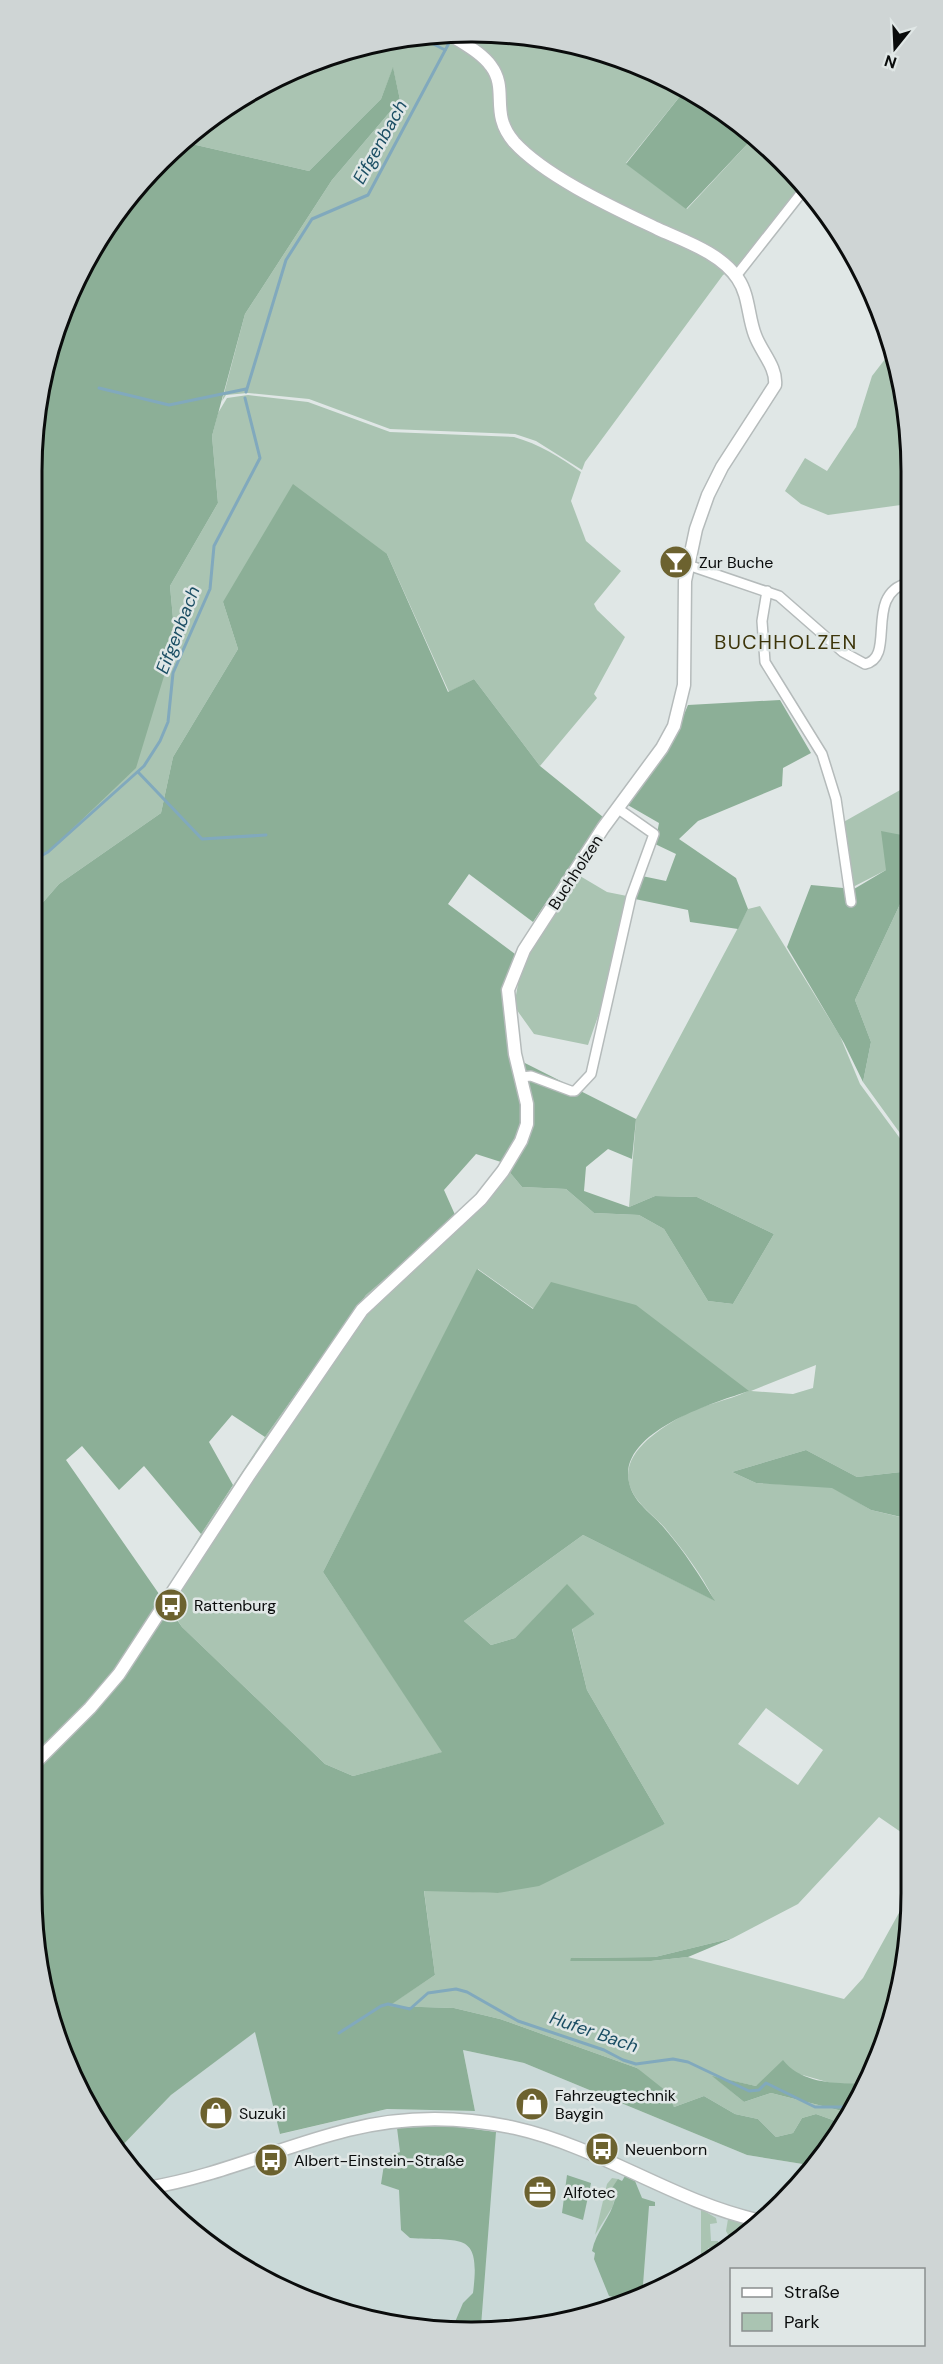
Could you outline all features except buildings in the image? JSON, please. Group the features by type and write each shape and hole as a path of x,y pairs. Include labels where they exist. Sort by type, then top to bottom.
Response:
{"street":[{"path":"461,42 492,67 497,77 499,117 502,125 532,159 617,209 709,254 736,276 800,195"},
{"name":"Buchholzen","path":"42,1756 90,1708 118,1674 249,1475 362,1310 475,1205 495,1182 521,1141 527,1124 527,1104 509,1015 508,990 517,963 617,808 662,748 681,705 685,679 684,592 696,529 708,495 739,439 776,385 774,371 756,338 742,286 736,276"},
{"path":"688,565 767,591 789,603 843,652 865,664 873,661 879,651 883,609 887,597 901,586"},
{"path":"767,591 762,621 765,662 822,754 836,798 851,902"},
{"path":"521,1077 531,1076 575,1091 591,1074 632,897 654,834 617,808"},
{"path":"158,2186 200,2176 360,2127 415,2119 453,2119 494,2124 544,2136 710,2205 751,2218"}],"shaded area":[{"path":"256,2031 281,2134 387,2109 475,2111 463,2050 524,2063 747,2155 804,2164 775,2196 733,2233 686,2264 636,2289 583,2307 528,2318 472,2322 415,2318 388,2314 333,2299 282,2278 233,2250 188,2215 149,2176 124,2144 171,2095"}],"green space":[{"path":"463,42 528,46 583,57 636,75 680,96 626,163 687,209 748,143 798,193 738,267 733,268 532,156 504,124 500,76"},
{"path":"456,43 491,69 497,117 531,160 691,248 728,272 723,275 585,462 582,470 536,441 515,434 390,429 309,399 248,393 226,395 222,401 245,314 332,180 400,100 393,68 381,99 309,171 194,144 233,114 282,86 307,75 333,65 388,50"},
{"path":"393,67 400,100 332,180 245,314 212,436 218,503 170,586 175,640 136,768 42,855 43,443 50,388 57,361 66,332 86,282 114,233 131,210 168,168 194,144 309,171 381,99"},
{"path":"680,97 710,114 748,143 686,209 626,164"},
{"path":"95,265 53,377 65,333"},
{"path":"886,358 893,388 900,443 901,505 828,515 801,504 785,491 805,458 827,471 856,427 872,376"},
{"path":"248,395 308,402 390,432 514,437 541,447 565,461 581,472 571,501 586,541 621,571 594,604 597,610 625,637 594,694 597,698 540,766 474,679 449,692 387,554 223,602 238,649 173,757 161,813 59,884 42,904 42,855 48,852 175,640 170,586 218,503 212,436 218,413 227,398"},
{"path":"293,484 387,554 448,692 474,679 540,766 603,817 533,922 469,874 448,904 515,954 508,980 505,1005 506,1029 511,1056 636,1119 632,1159 608,1149 586,1167 584,1191 629,1207 655,1196 697,1197 774,1234 733,1304 708,1301 664,1229 639,1215 594,1213 566,1189 522,1187 501,1162 476,1154 444,1190 456,1217 366,1295 265,1437 232,1415 209,1442 233,1485 201,1534 144,1466 119,1490 82,1446 66,1460 182,1627 325,1764 353,1776 442,1752 323,1572 477,1269 533,1309 551,1282 636,1305 749,1391 713,1403 670,1423 636,1450 629,1467 632,1492 679,1546 715,1601 583,1535 464,1621 491,1645 515,1638 567,1584 595,1614 572,1629 587,1690 665,1824 539,1886 498,1893 424,1891 435,1975 389,2006 454,2008 500,2019 637,2068 666,2091 674,2107 704,2096 735,2114 758,2119 776,2137 793,2133 802,2118 816,2114 835,2121 804,2164 747,2155 524,2063 463,2050 475,2111 387,2109 280,2134 255,2032 171,2095 124,2144 86,2082 65,2031 50,1976 42,1892 42,904 59,884 161,813 173,757 238,649 223,602"},
{"path":"780,700 811,753 783,768 782,786 698,821 679,839 736,878 748,909 738,929 690,922 688,910 635,899 642,876 666,881 676,854 655,844 659,823 626,804 671,745 688,705"},
{"path":"901,790 901,846 886,870 851,888 840,824"},
{"path":"881,831 901,835 901,902 855,1000 871,1042 863,1082 844,1043 787,947 811,885 854,889 886,870"},
{"path":"580,876 607,892 627,896 603,1002 588,1045 534,1034 514,1006 523,957"},
{"path":"901,902 901,1135 863,1082 871,1042 855,1000"},
{"path":"760,906 840,1036 860,1084 901,1140 901,1472 857,1477 806,1450 732,1472 756,1483 832,1487 871,1510 901,1516 901,1832 879,1817 798,1904 733,1938 655,1957 572,1958 570,1961 651,1961 688,1957 844,1999 863,1978 900,1910 893,1976 886,2004 878,2031 856,2083 834,2084 792,2072 756,2086 714,2077 744,2102 771,2093 841,2111 835,2121 816,2114 802,2118 793,2133 776,2137 758,2119 735,2114 704,2096 674,2107 637,2068 500,2019 454,2008 388,2006 435,1975 424,1890 498,1893 665,1824 587,1690 572,1628 595,1614 567,1585 515,1638 491,1645 464,1621 583,1535 714,1600 679,1545 636,1498 629,1484 628,1471 639,1449 672,1422 691,1411 748,1391 534,1309 478,1269 323,1572 443,1752 353,1776 325,1764 182,1627 163,1598 201,1534 265,1437 366,1295 484,1190 501,1162 522,1187 566,1189 594,1213 639,1215 664,1229 708,1301 733,1304 774,1234 697,1197 655,1196 629,1207 636,1119 748,909","holes":["816,1365 813,1388 793,1394 751,1391","766,1708 823,1750 798,1785 738,1744"]},
{"path":"806,1450 857,1477 901,1472 901,1517 871,1510 832,1488 756,1483 732,1472"},
{"path":"733,1938 688,1957 651,1961 570,1961 571,1958 655,1957"},
{"path":"783,2060 790,2068 809,2078 829,2082 856,2083 841,2111 771,2093 744,2102 712,2076 756,2086"},
{"path":"450,2126 496,2132 481,2322 455,2321 463,2303 473,2293 474,2258 470,2249 464,2243 455,2241 410,2238 401,2230 399,2190 381,2184 385,2158 400,2152 397,2128"},
{"path":"567,2175 591,2183 583,2220 562,2213"},
{"path":"625,2176 635,2181 642,2198 655,2202 655,2206 649,2206 643,2286 614,2297 609,2296 594,2259 595,2253 592,2251 613,2206 615,2199 610,2191 618,2179 622,2181"},
{"path":"612,2178 618,2179 613,2206 595,2235 607,2184"},
{"path":"701,2209 716,2218 717,2223 710,2224 711,2241 718,2241 718,2244 708,2248 708,2251 701,2255"},
{"path":"728,2219 744,2224 729,2236 726,2231"}],"waterway":[{"name":"Eifgenbach","path":"246,392 286,260 312,219 368,195 449,43"},
{"path":"433,44 445,50"},
{"path":"99,388 169,405 246,389"},
{"name":"Eifgenbach","path":"42,855 144,766 160,741 168,722 173,673 210,589 214,546 260,458 245,398"},
{"path":"138,772 202,839 266,835"},
{"name":"Hufer Bach","path":"339,2033 381,2006 388,2004 410,2009 428,1993 456,1989 467,1992 518,2021 604,2050 636,2064 673,2059 688,2062 749,2091 759,2090 766,2083 815,2107 843,2107"}],"place":[{"name":"Zur Buche","path":"676,562"},
{"name":"Rattenburg","path":"171,1605"},
{"name":"Fahrzeugtechnik Baygin","path":"532,2104"},
{"name":"Suzuki","path":"216,2113"},
{"name":"Neuenborn","path":"602,2149"},
{"name":"Albert-Einstein-Straße","path":"271,2160"},
{"name":"Alfotec","path":"540,2192"}],"district":[{"name":"BUCHHOLZEN","path":"786,642"}]}
